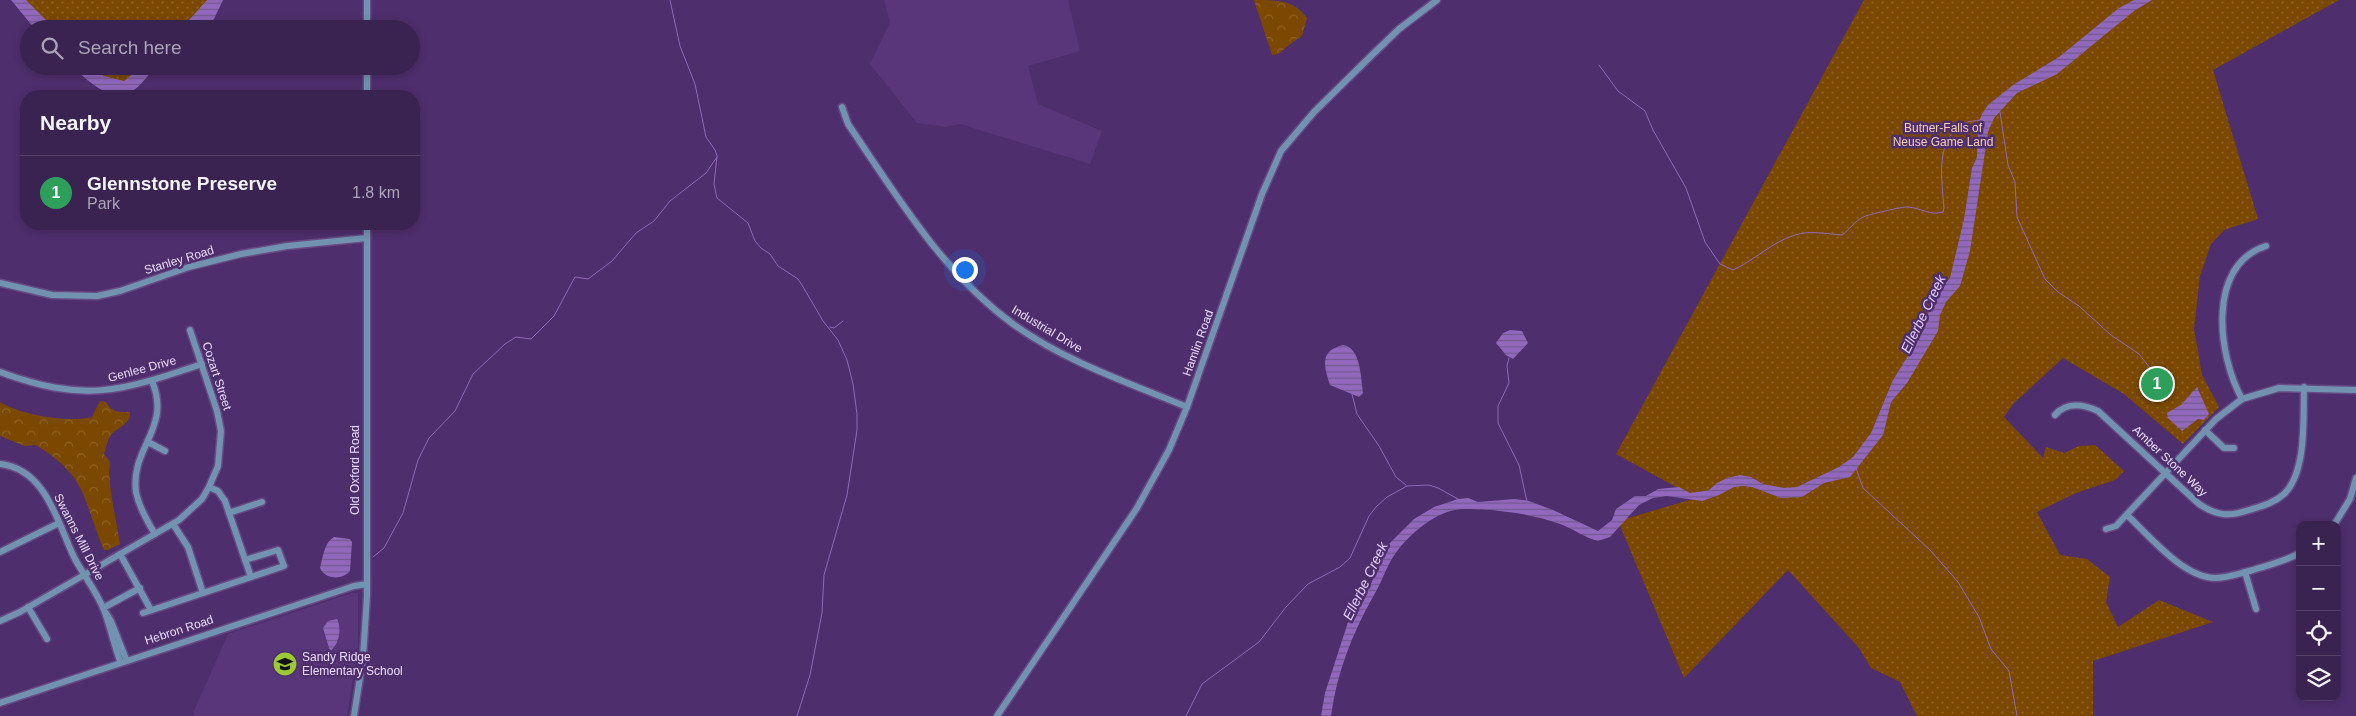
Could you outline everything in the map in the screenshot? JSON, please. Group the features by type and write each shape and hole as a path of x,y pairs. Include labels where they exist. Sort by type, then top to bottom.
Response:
{"street":[{"path":"367,0 367,20"},
{"name":"Hamlin Road","path":"997,716 1141,501 1171,444 1187,407 1262,194 1282,151 1314,112 1371,56 1399,29 1437,0"},
{"path":"367,75 367,90"},
{"name":"Industrial Drive","path":"842,107 848,124 934,249 960,278 1003,316 1022,330 1075,360 1187,407"},
{"name":"Old Oxford Road","path":"354,716 363,658 367,584 367,230"},
{"name":"Stanley Road","path":"0,283 34,292 61,296 97,296 120,291 189,266 248,252 367,238"},
{"path":"2242,399 2232,379 2224,353 2223,315 2228,286 2236,266 2251,252 2266,246"},
{"name":"Cozart Street","path":"0,621 173,524 190,511 209,487 218,466 221,430 219,416 190,330"},
{"name":"Genlee Drive","path":"0,372 50,388 75,391 110,390 152,380 202,364"},
{"path":"152,380 159,405 157,421 137,466 136,492 141,509 155,534"},
{"path":"2106,528 2116,526 2205,430 2242,399 2269,390 2304,387 2356,390"},
{"name":"Amber Stone Way","path":"2055,415 2060,409 2068,406 2086,406 2098,411 2199,504 2216,514 2233,515 2270,503 2290,487 2299,468 2304,387"},
{"path":"2205,430 2224,448 2234,448"},
{"path":"148,442 164,451"},
{"name":"Swanns Mill Drive","path":"0,464 21,471 37,484 47,497 76,560 111,620 123,660"},
{"path":"2337,521 2353,500 2356,478"},
{"path":"209,487 221,494 251,577"},
{"path":"229,513 262,502"},
{"path":"2127,515 2178,563 2192,572 2217,578 2245,572 2296,554"},
{"path":"0,552 59,523"},
{"path":"173,524 188,548 203,593"},
{"path":"143,614 284,566 278,550 246,560"},
{"path":"120,554 151,610"},
{"path":"2245,572 2256,609"},
{"name":"Hebron Road","path":"0,702 123,660 354,586 367,584"},
{"path":"104,610 140,588"},
{"path":"28,607 47,639"}],"shaded area":[{"path":"11,0 26,0 46,20 28,20"},
{"path":"207,0 223,0 213,20 189,20"},
{"path":"884,0 1068,0 1080,51 1028,66 1038,104 1102,131 1090,164 960,124 946,127 917,123 870,64 890,22"},
{"path":"2134,0 2152,0 2134,11 2057,74 2017,93 1994,118 1988,132 1970,251 1960,286 1946,302 1940,315 1938,331 1907,383 1891,402 1883,435 1850,477 1824,483 1802,497 1781,498 1752,487 1743,486 1734,487 1702,501 1667,496 1653,498 1639,505 1610,537 1598,541 1560,524 1524,514 1462,509 1453,510 1434,518 1416,531 1401,546 1392,559 1346,654 1337,684 1331,716 1321,716 1325,693 1349,619 1370,586 1388,545 1414,519 1434,507 1458,499 1468,498 1478,502 1515,499 1529,501 1598,531 1612,520 1616,509 1635,496 1646,496 1658,489 1679,487 1690,493 1698,492 1709,490 1727,478 1740,475 1751,477 1763,484 1784,488 1797,487 1839,467 1853,457 1871,433 1893,380 1927,322 1930,302 1950,278 1964,219 1972,168 1977,157 1978,124 1982,114 1988,105 2013,85 2059,57 2119,8"},
{"path":"81,75 103,75 124,81 131,75 149,75 134,90 102,90"},
{"path":"1510,330 1522,331 1528,343 1513,359 1506,355 1496,343 1503,333"},
{"path":"1343,345 1349,347 1357,357 1363,393 1359,397 1330,385 1325,360 1330,351"},
{"path":"2197,387 2209,414 2204,420 2198,419 2182,431 2168,418 2167,413 2181,405"},
{"path":"334,537 350,539 352,542 350,571 339,577 330,577 322,572 320,568 326,547"},
{"name":"Sandy Ridge Elementary School","path":"352,593 358,593 358,646 347,716 194,716 193,713 228,634"},
{"path":"337,619 339,623 339,636 336,645 330,651 323,628 328,621"}],"green space":[{"path":"18,0 215,0 198,20 36,20"},
{"path":"1254,0 1285,2 1297,8 1307,18 1302,36 1279,54 1272,55"},
{"name":"Butner-Falls of Neuse Game Land","path":"1864,0 2339,0 2213,70 2258,219 2224,230 2211,244 2200,276 2194,329 2202,375 2219,407 2183,444 2124,394 2063,358 2013,404 2004,417 2043,458 2046,447 2064,453 2079,446 2095,445 2124,471 2115,480 2076,493 2037,512 2060,555 2087,559 2110,577 2106,602 2118,627 2159,600 2213,622 2093,661 2093,716 1917,716 1900,682 1871,668 1859,648 1788,570 1684,678 1618,521 1696,498 1616,454"},
{"path":"93,75 137,75 114,89"},
{"path":"100,401 106,402 116,411 130,412 126,423 110,437 104,454 110,462 111,493 120,544 108,550 104,550 82,491 66,468 36,445 25,446 0,436 0,402 20,411 45,417 82,419 92,417"}],"waterway":[{"path":"670,0 680,46 695,84 706,137 717,156 714,184 717,198 748,223 755,241 770,254 778,266 798,279 823,321 838,340 847,360 853,384 857,430 847,495 824,575 822,613 810,675 797,716"},
{"path":"1599,65 1618,91 1645,111 1653,130 1686,188 1705,242 1720,264 1733,270 1779,242 1795,235 1812,233 1842,235 1863,217 1900,208 1908,207 1934,213 1943,212 1942,161 1948,139 1955,130 1965,123 1980,120"},
{"path":"2000,112 2008,165 2015,182 2017,217 2045,279 2058,292 2079,306 2111,335 2139,354 2169,392"},
{"path":"373,557 384,548 403,513 418,460 429,438 455,411 473,374 505,344 516,337 531,339 554,316 575,277 588,279 612,261 636,233 654,221 670,201 706,173 717,157"},
{"path":"830,327 834,328 843,321"},
{"path":"1509,358 1507,366 1509,383 1498,406 1498,423 1519,465 1527,502"},
{"path":"1352,394 1357,414 1379,446 1396,477 1406,485"},
{"path":"1856,468 1863,488 1930,550 1958,582 1979,617 1991,649 2009,671 2017,716"},
{"path":"1186,716 1202,684 1259,642 1286,607 1308,584 1340,567 1350,558 1369,516 1387,497 1407,486 1429,485 1458,499"}],"place":[{"name":"Glennstone Preserve","path":"2157,384"},
{"name":"Sandy Ridge Elementary School","path":"285,664"}],"water label":[{"name":"Ellerbe Creek","path":"1923,314"},
{"name":"Ellerbe Creek","path":"1365,581"}]}
